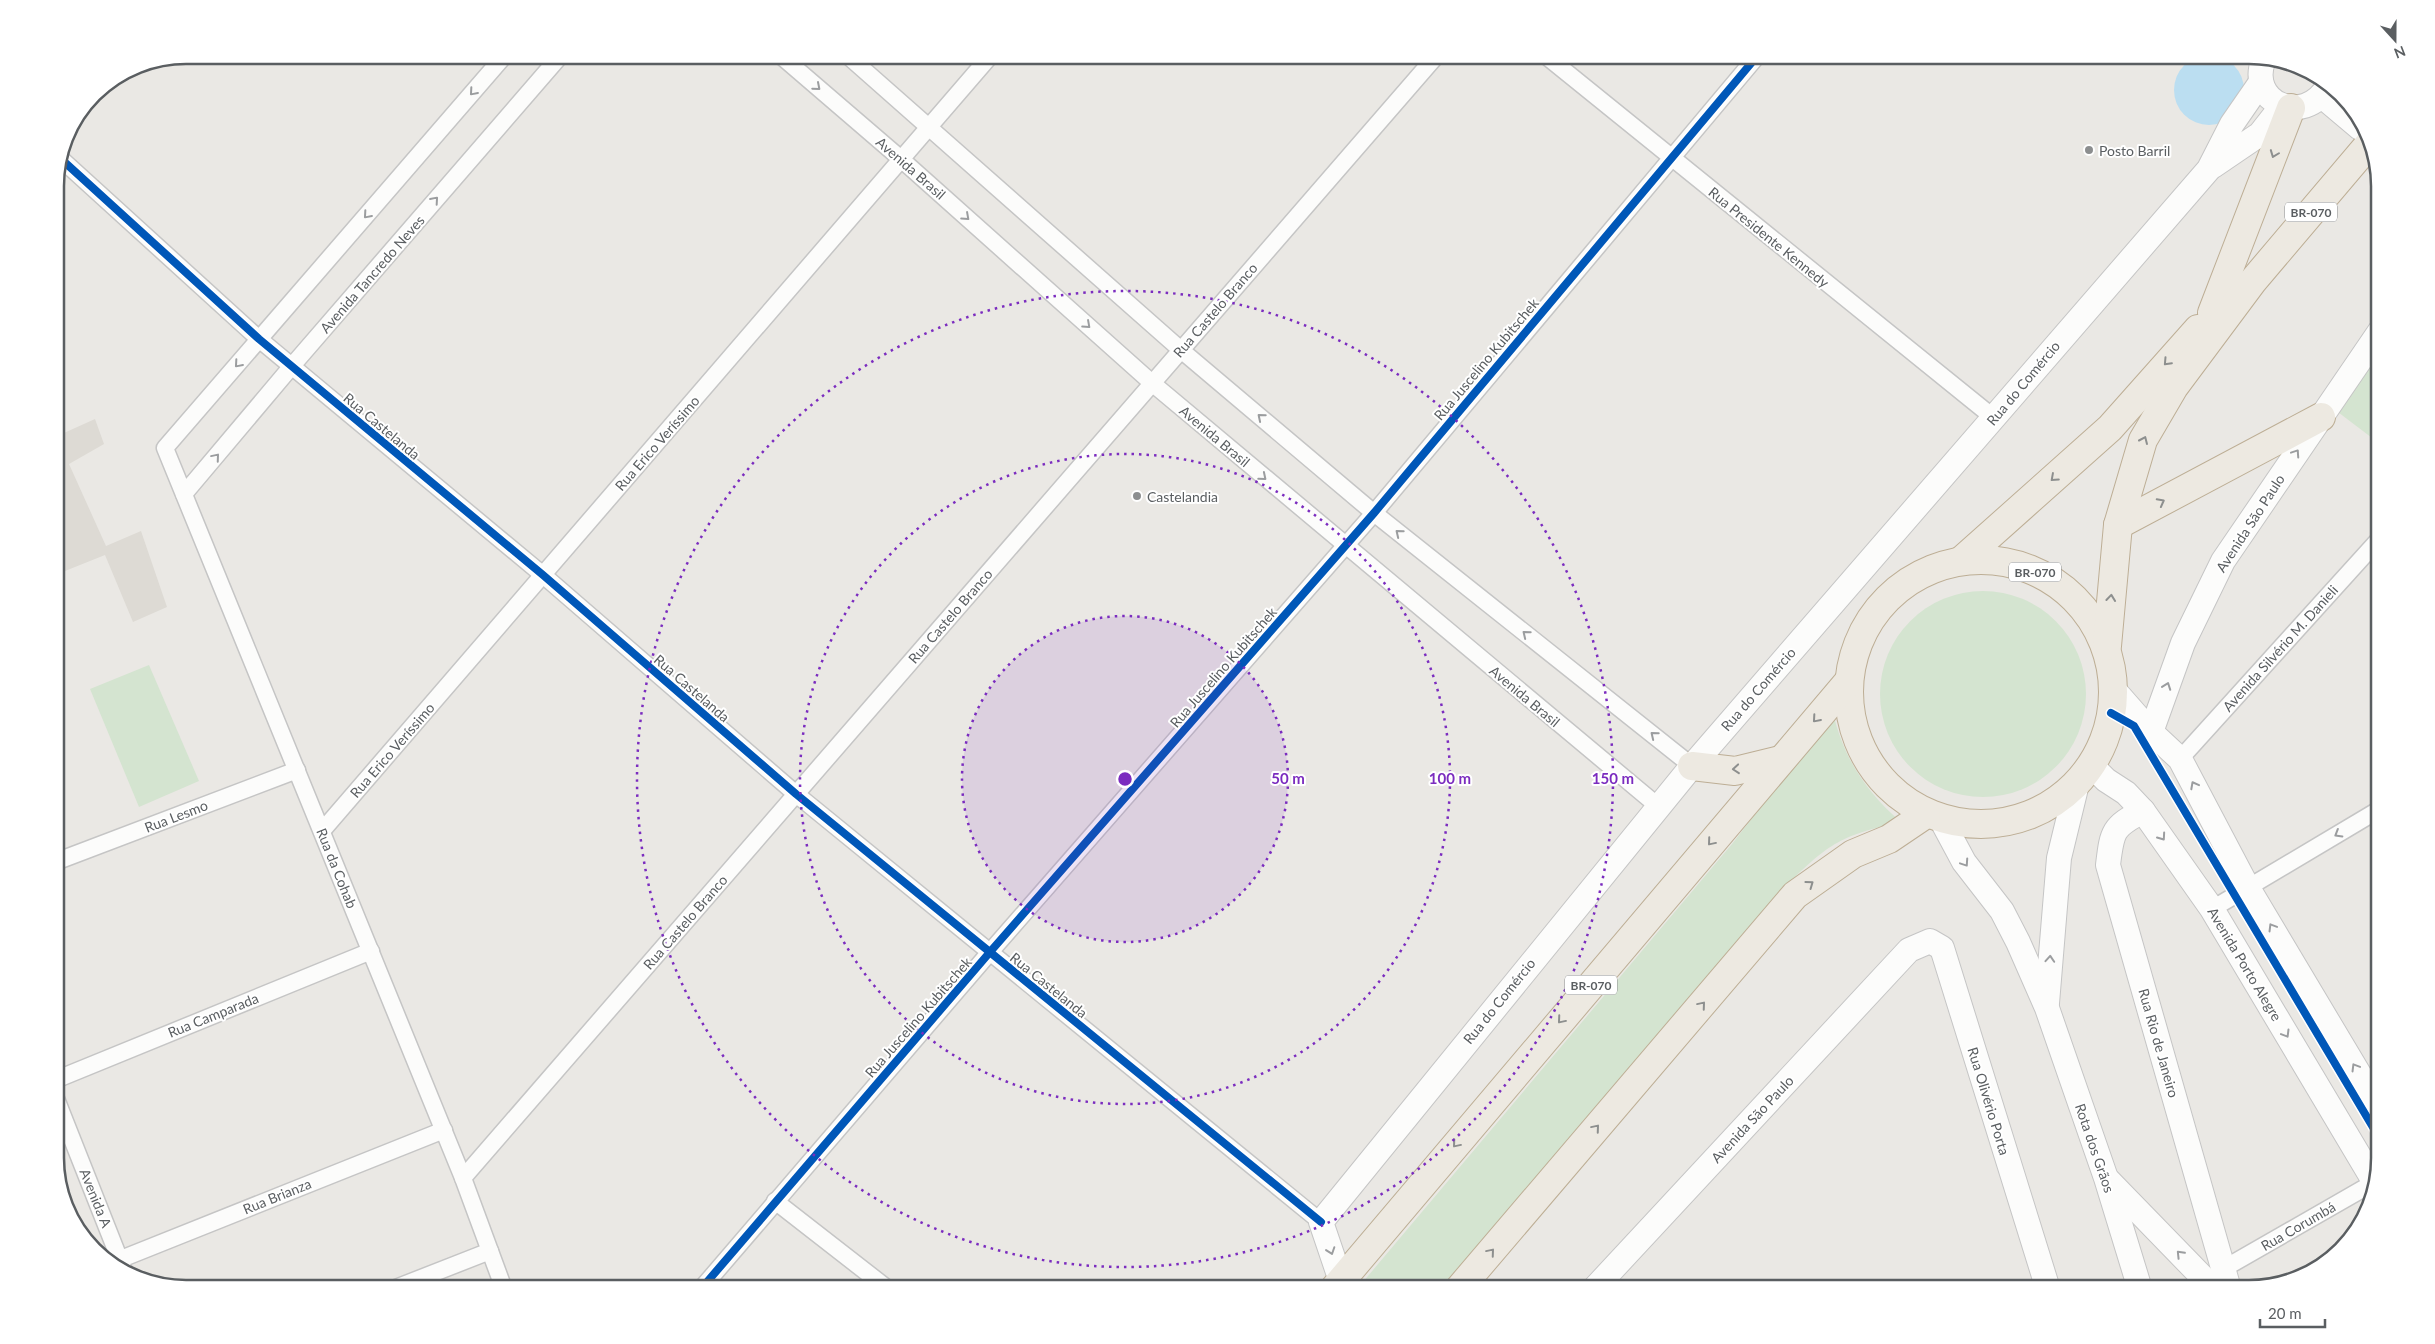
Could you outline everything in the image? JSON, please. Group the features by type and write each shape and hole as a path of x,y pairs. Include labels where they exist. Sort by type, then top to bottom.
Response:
{"highway":[{"path":"2212,314 2287,107"},
{"name":"BR-070","path":"2107,646 2084,607 2050,578 2008,561 1962,560 1919,574 1884,602 1859,639 1848,682 1852,723 1868,762 1896,794 1934,817 1973,824 2011,821 2046,807 2084,775 2109,730 2115,691 2107,646 2118,525 2143,440 2174,387 2362,140"},
{"name":"BR-070","path":"1962,560 2110,428 2212,314 2253,281"},
{"path":"2118,525 2322,416"},
{"name":"BR-070","path":"1342,1280 1780,760 1848,682"},
{"path":"1692,766 1736,771 1780,760"},
{"path":"1467,1280 1795,895 1853,854 1890,839 1934,817"}],"street":[{"path":"259,339 497,64"},
{"name":"Avenida Tancredo Neves","path":"184,494 291,367 553,64"},
{"name":"Avenida Brasil","path":"790,64 901,159 1152,383 1658,807"},
{"path":"858,64 930,126 1181,350 1374,513 1692,766"},
{"name":"Rua Erico Veríssimo","path":"322,831 983,64"},
{"name":"Rua Castelo Branco","path":"463,1178 1429,64"},
{"name":"Rua Presidente Kennedy","path":"1557,64 1994,418"},
{"name":"Rua Juscelino Kubitschek","path":"709,1280 990,952 1374,513 1750,64"},
{"name":"Rua do Comércio","path":"2209,169 2260,134 2287,107 2266,92 2262,65"},
{"name":"Rua do Comércio","path":"1321,1222 1692,766 1994,418 2068,329 2083,315 2209,169 2262,65"},
{"path":"2287,107 2304,107 2325,91 2355,124"},
{"name":"Rua Castelanda","path":"66,164 291,367 543,576 796,794 1321,1222"},
{"name":"Rua da Cohab","path":"259,339 166,448 444,1130 501,1280"},
{"name":"Avenida São Paulo","path":"2151,732 2182,643 2223,561 2371,344"},
{"name":"Avenida Silvério M. Danieli","path":"2180,759 2371,548"},
{"path":"2115,691 2151,732 2180,759 2248,888 2371,1094"},
{"name":"Rua Lesmo","path":"64,859 297,770"},
{"name":"Rota dos Grãos","path":"2047,1008 2059,858 2084,775"},
{"name":"Avenida Porto Alegre","path":"2084,775 2106,780 2126,794 2143,811 2212,909 2370,1175"},
{"name":"Rua Rio de Janeiro","path":"2143,811 2126,820 2112,836 2108,865 2221,1280"},
{"path":"2212,909 2371,814"},
{"name":"Rota dos Grãos","path":"1934,817 1964,862 2002,911 2047,1008 2106,1178 2137,1280"},
{"name":"Rua Olivério Porta","path":"1909,950 1930,941 1942,948 2045,1280"},
{"name":"Avenida São Paulo","path":"1602,1280 1909,950"},
{"name":"Rua Camparada","path":"64,1076 371,951"},
{"name":"Avenida A","path":"64,1120 117,1259"},
{"name":"Rua Brianza","path":"123,1263 444,1130"},
{"path":"2106,1178 2220,1280"},
{"name":"Rua Corumbá","path":"2225,1280 2368,1186"},
{"path":"775,1201 876,1280"},
{"path":"1321,1222 1337,1280"},
{"path":"416,1280 490,1251"},
{"path":"2127,1280 2128,1252"}],"shaded area":[{"path":"95,419 104,444 69,464 106,546 141,531 167,607 133,622 105,555 64,571 64,433"}],"green space":[{"path":"2371,357 2371,437 2334,409"},
{"path":"1983,591 2003,593 2022,599 2056,621 2078,655 2084,674 2086,694 2084,714 2078,733 2056,767 2022,789 2003,795 1983,797 1963,795 1944,789 1910,767 1888,733 1882,714 1880,694 1882,674 1888,655 1910,621 1944,599 1963,593"},
{"path":"149,665 199,781 139,807 90,689"},
{"path":"1833,713 1843,745 1858,773 1877,798 1901,822 1864,831 1838,843 1814,859 1787,885 1451,1280 1365,1280 1732,844"}],"water":[{"path":"2186,64 2232,64 2243,83 2243,97 2238,109 2234,115 2216,124 2202,124 2190,119 2184,115 2175,97 2175,83"}],"cycle path":[{"path":"709,1280 990,952 1374,513 1750,64"},
{"path":"66,164 259,339 543,575 796,794 1321,1222"},
{"path":"2111,713 2134,726 2371,1124"}],"place":[{"name":"Posto Barril","path":"2089,150"},
{"name":"Castelandia","path":"1137,496"}]}
